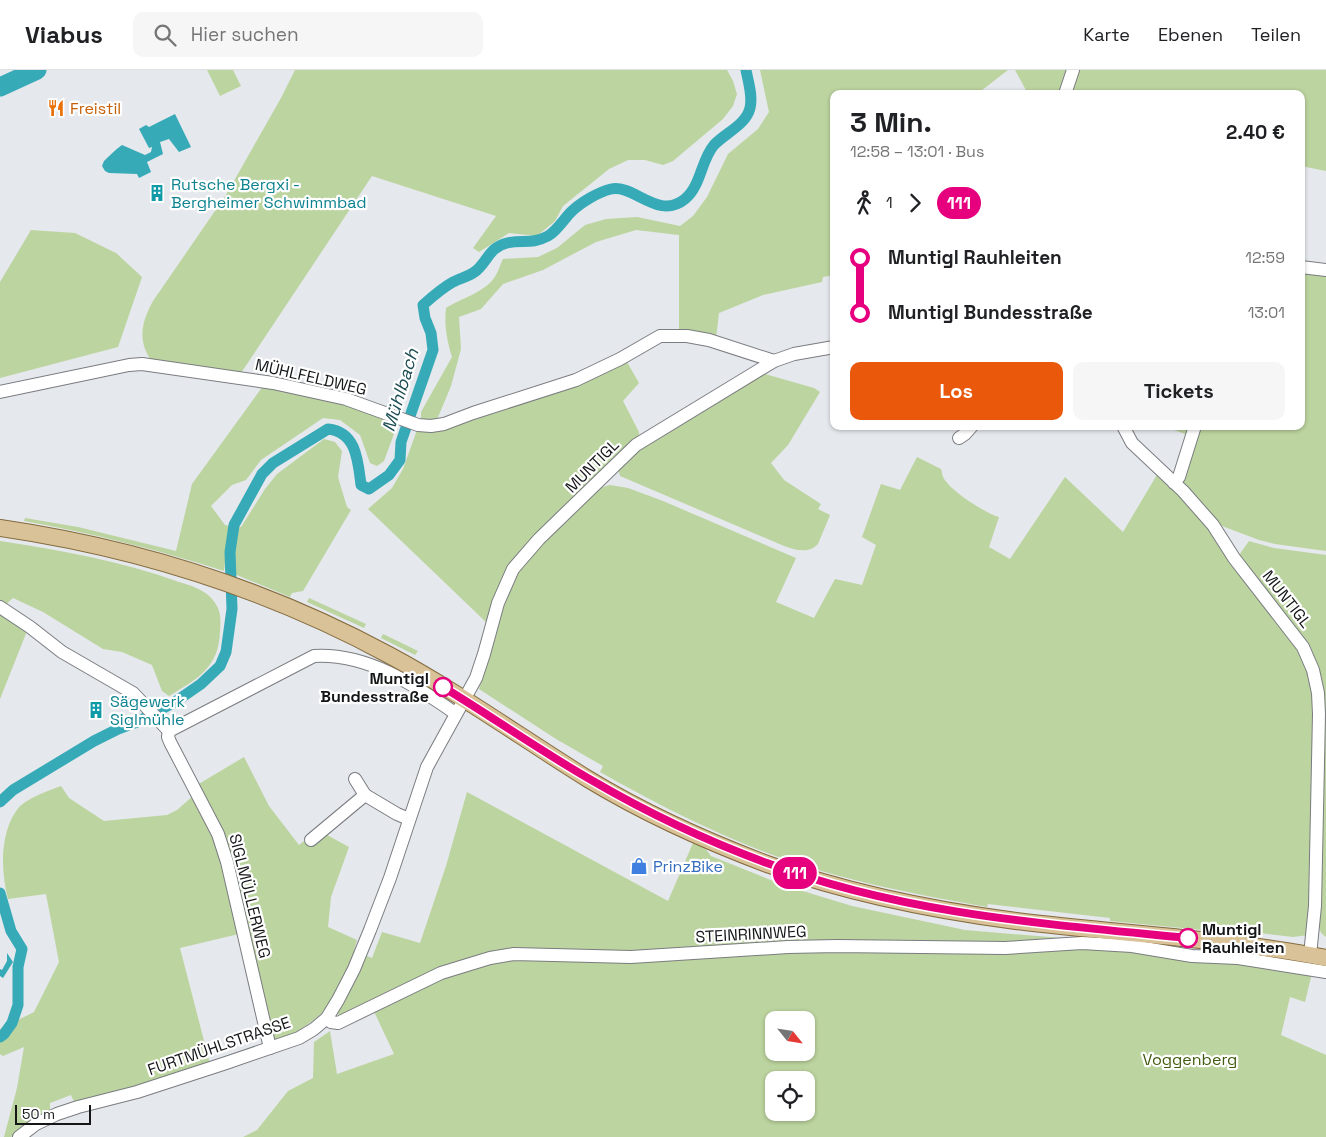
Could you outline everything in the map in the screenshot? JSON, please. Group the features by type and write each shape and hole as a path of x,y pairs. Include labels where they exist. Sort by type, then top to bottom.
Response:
{"main road":[{"path":"0,528 75,540 172,565 245,589 342,631 392,657 459,706 591,780 674,824 768,864 818,880 925,907 1020,921 1188,938 1318,956"}],"street":[{"path":"1066,90 1073,70"},
{"path":"1305,267 1326,270"},
{"name":"MÜHLFELDWEG","path":"0,392 129,365 142,364 273,383 346,399 418,425 431,426 444,424 576,380 620,359 660,336 687,336 709,340 774,361"},
{"name":"MUNTIGL","path":"459,706 476,678 498,603 513,569 539,539 636,446 774,361 794,354 830,348"},
{"path":"959,438 968,430"},
{"name":"MUNTIGL","path":"1125,430 1132,443 1174,483 1213,525 1234,558 1290,628 1303,647 1313,670 1318,693 1319,714 1316,906 1318,956"},
{"path":"1174,483 1179,477 1194,430"},
{"name":"SIGLMÜLLERWEG","path":"0,607 62,652 133,693 169,731 168,737 170,742 218,834 224,852 270,1048"},
{"path":"169,731 314,656 332,655 374,665 459,706"},
{"name":"FURTMÜHLSTRASSE","path":"20,1137 36,1124 64,1112 137,1092 298,1038 314,1029 326,1018 350,977 370,930 390,878 426,766 459,706"},
{"path":"355,779 365,795 397,814 409,818"},
{"path":"311,840 365,795"},
{"name":"STEINRINNWEG","path":"326,1018 331,1022 338,1023 441,973 490,958 514,954 630,957 788,947 1005,948 1082,943 1132,946 1192,956 1238,958 1326,972"}],"green space":[{"path":"207,70 233,70 241,86 220,96"},
{"path":"295,70 727,70 737,94 733,106 723,119 673,161 663,165 645,160 628,160 609,169 563,206 555,221 537,236 509,233 479,252 473,248 496,216 372,176 239,376 151,360 143,338 144,323 149,308 226,195"},
{"path":"760,70 1008,70 982,90 830,90 830,276 823,277 822,282 763,295 719,313 716,338 679,333 679,235 636,230 596,242 543,270 503,284 481,309 459,317 461,349 451,386 436,422 421,423 421,412 452,357 446,332 446,308 479,291 490,283 497,274 503,259 538,257 557,248 585,225 606,219 637,217 680,226 693,216 707,197 728,154 758,129 769,112"},
{"path":"1015,70 1070,70 1064,90 1026,90"},
{"path":"1076,70 1326,70 1326,171 1305,167 1305,90 1069,90"},
{"path":"31,230 75,233 116,253 142,277 118,347 0,378 0,282"},
{"path":"1305,271 1326,274 1326,551 1275,544 1222,526 1185,489 1182,479 1198,430 1305,430"},
{"path":"627,362 639,383 623,401 639,432 639,438 528,546 488,624 368,509 392,488 403,469 417,430"},
{"path":"765,374 814,388 820,392 788,445 771,463 784,480 821,504 818,509 830,515 818,544 806,550 797,550 784,546 620,476 618,469 640,448"},
{"path":"263,386 354,406 398,423 384,461 377,466 370,463 360,435 340,420 323,418 261,460 246,480 232,485 211,506 225,525 229,526 224,571 125,543 24,521 25,518 78,527 176,551 192,484"},
{"path":"1174,430 1190,430 1188,435"},
{"path":"324,439 335,442 342,451 338,477 347,507 351,510 303,591 292,593 290,597 232,573 238,527 241,527 277,474"},
{"path":"917,457 941,469 947,483 960,495 999,517 989,547 1010,559 1065,477 1123,532 1158,473 1180,492 1299,646 1316,694 1309,935 1293,937 1224,929 1223,932 1110,921 1110,918 988,904 987,907 850,879 796,863 705,827 641,795 600,772 603,766 556,739 479,689 503,602 521,566 596,489 610,485 628,488 796,558 776,602 814,618 835,579 862,585 876,545 862,537 881,484 900,490"},
{"path":"0,541 68,552 113,562 201,590 209,596 219,610 219,644 216,654 205,671 189,684 169,696 162,691 152,665 122,652 103,649 43,612 13,598 0,610"},
{"path":"1249,541 1274,548 1326,555 1326,937 1321,933 1317,921 1315,669 1237,558"},
{"path":"309,598 366,624 364,628 307,602"},
{"path":"0,612 27,631 0,699"},
{"path":"383,634 418,651 415,655 381,638"},
{"name":"Voggenberg","path":"244,757 269,806 299,845 304,841 311,847 327,835 349,847 331,897 328,927 357,940 354,951 372,958 382,932 420,943 446,866 467,792 668,901 693,843 704,847 711,856 783,885 852,906 965,930 1074,939 1312,973 1305,1002 1290,997 1281,1035 1326,1055 1326,1137 243,1137 257,1130 288,1091 313,1078 314,1042 330,1031 337,1074 394,1054 370,1003 341,1017 330,1005 304,1027 274,1043 247,932 180,948 210,1064 75,1104 71,1095 50,1103 50,1113 30,1122 11,1137 4,1137 17,1088 24,1047 3,1056 0,1054 0,1029 34,1012 59,962 46,894 8,899 3,862 5,837 13,815 20,806 29,800 61,786 69,798 104,821 167,815 177,810 193,796 197,785"}],"water":[{"path":"175,114 191,147 179,152 169,139 160,142 163,154 147,162 151,172 139,178 137,174 109,173 105,171 102,166 104,161 122,145 145,155 151,152 152,147 149,148 139,129 146,125 149,127"},
{"path":"7,953 13,962 3,978 0,976 0,969 2,970 7,961"}],"waterway":[{"path":"0,87 37,70"},
{"name":"Mühlbach","path":"0,802 13,790 94,741 137,722 175,702 201,684 220,666 226,652 232,609 230,552 234,525 262,474 273,463 328,429 338,431 350,442 357,458 361,485 369,489 389,475 400,460 401,442 433,350 431,333 425,318 423,305 449,284 475,272 493,251 501,245 532,241 548,236 575,209 590,198 601,193 611,189 620,189 665,206 675,205 685,199 698,180 706,158 714,145 740,124 748,114 751,99 746,70"},
{"name":"Mühlbach","path":"0,893 11,931 22,949 18,967 18,1005 12,1023 0,1037"}],"bus line":[{"name":"111","path":"443,687 618,795 674,824 768,864 880,897 925,907 1062,926 1188,938"}],"place":[{"name":"Freistil","path":"56,108"},
{"name":"Rutsche Bergxi - Bergheimer Schwimmbad","path":"157,193"},
{"name":"Muntigl Bundesstraße","path":"443,687"},
{"name":"Sägewerk Siglmühle","path":"96,710"},
{"name":"PrinzBike","path":"639,866"},
{"name":"Muntigl Rauhleiten","path":"1188,938"}]}
